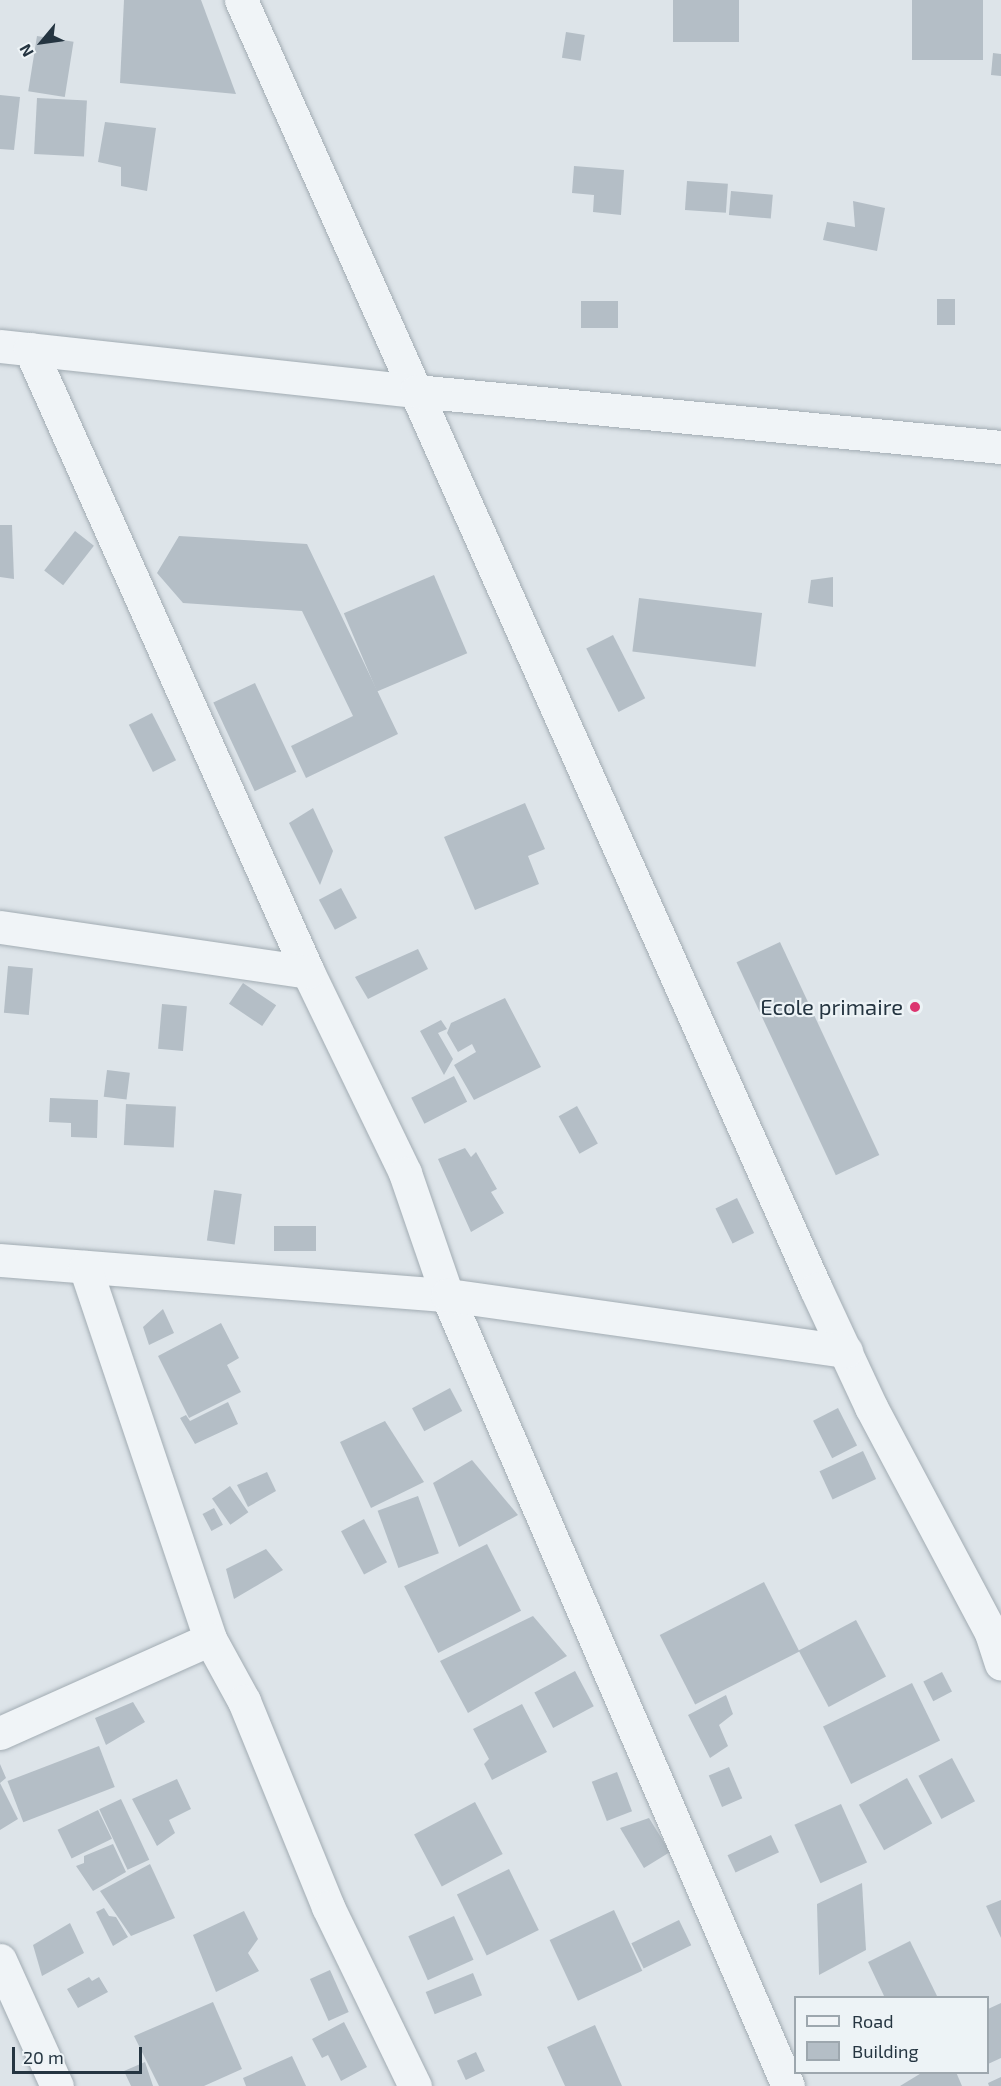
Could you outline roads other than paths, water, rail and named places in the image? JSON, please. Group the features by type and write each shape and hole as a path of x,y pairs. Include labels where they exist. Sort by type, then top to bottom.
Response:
{"street":[{"path":"241,0 871,1407 991,1633 1001,1663"},
{"path":"15,348 416,391 1001,447"},
{"path":"15,348 405,1173 447,1295 789,2086"},
{"path":"0,927 308,972"},
{"path":"0,1260 447,1295 846,1351"},
{"path":"85,1267 210,1639 244,1701 328,1907 415,2086"},
{"path":"0,1733 210,1639"},
{"path":"0,1960 57,2086"}],"place":[{"name":"Ecole primaire","path":"915,1007"}]}
